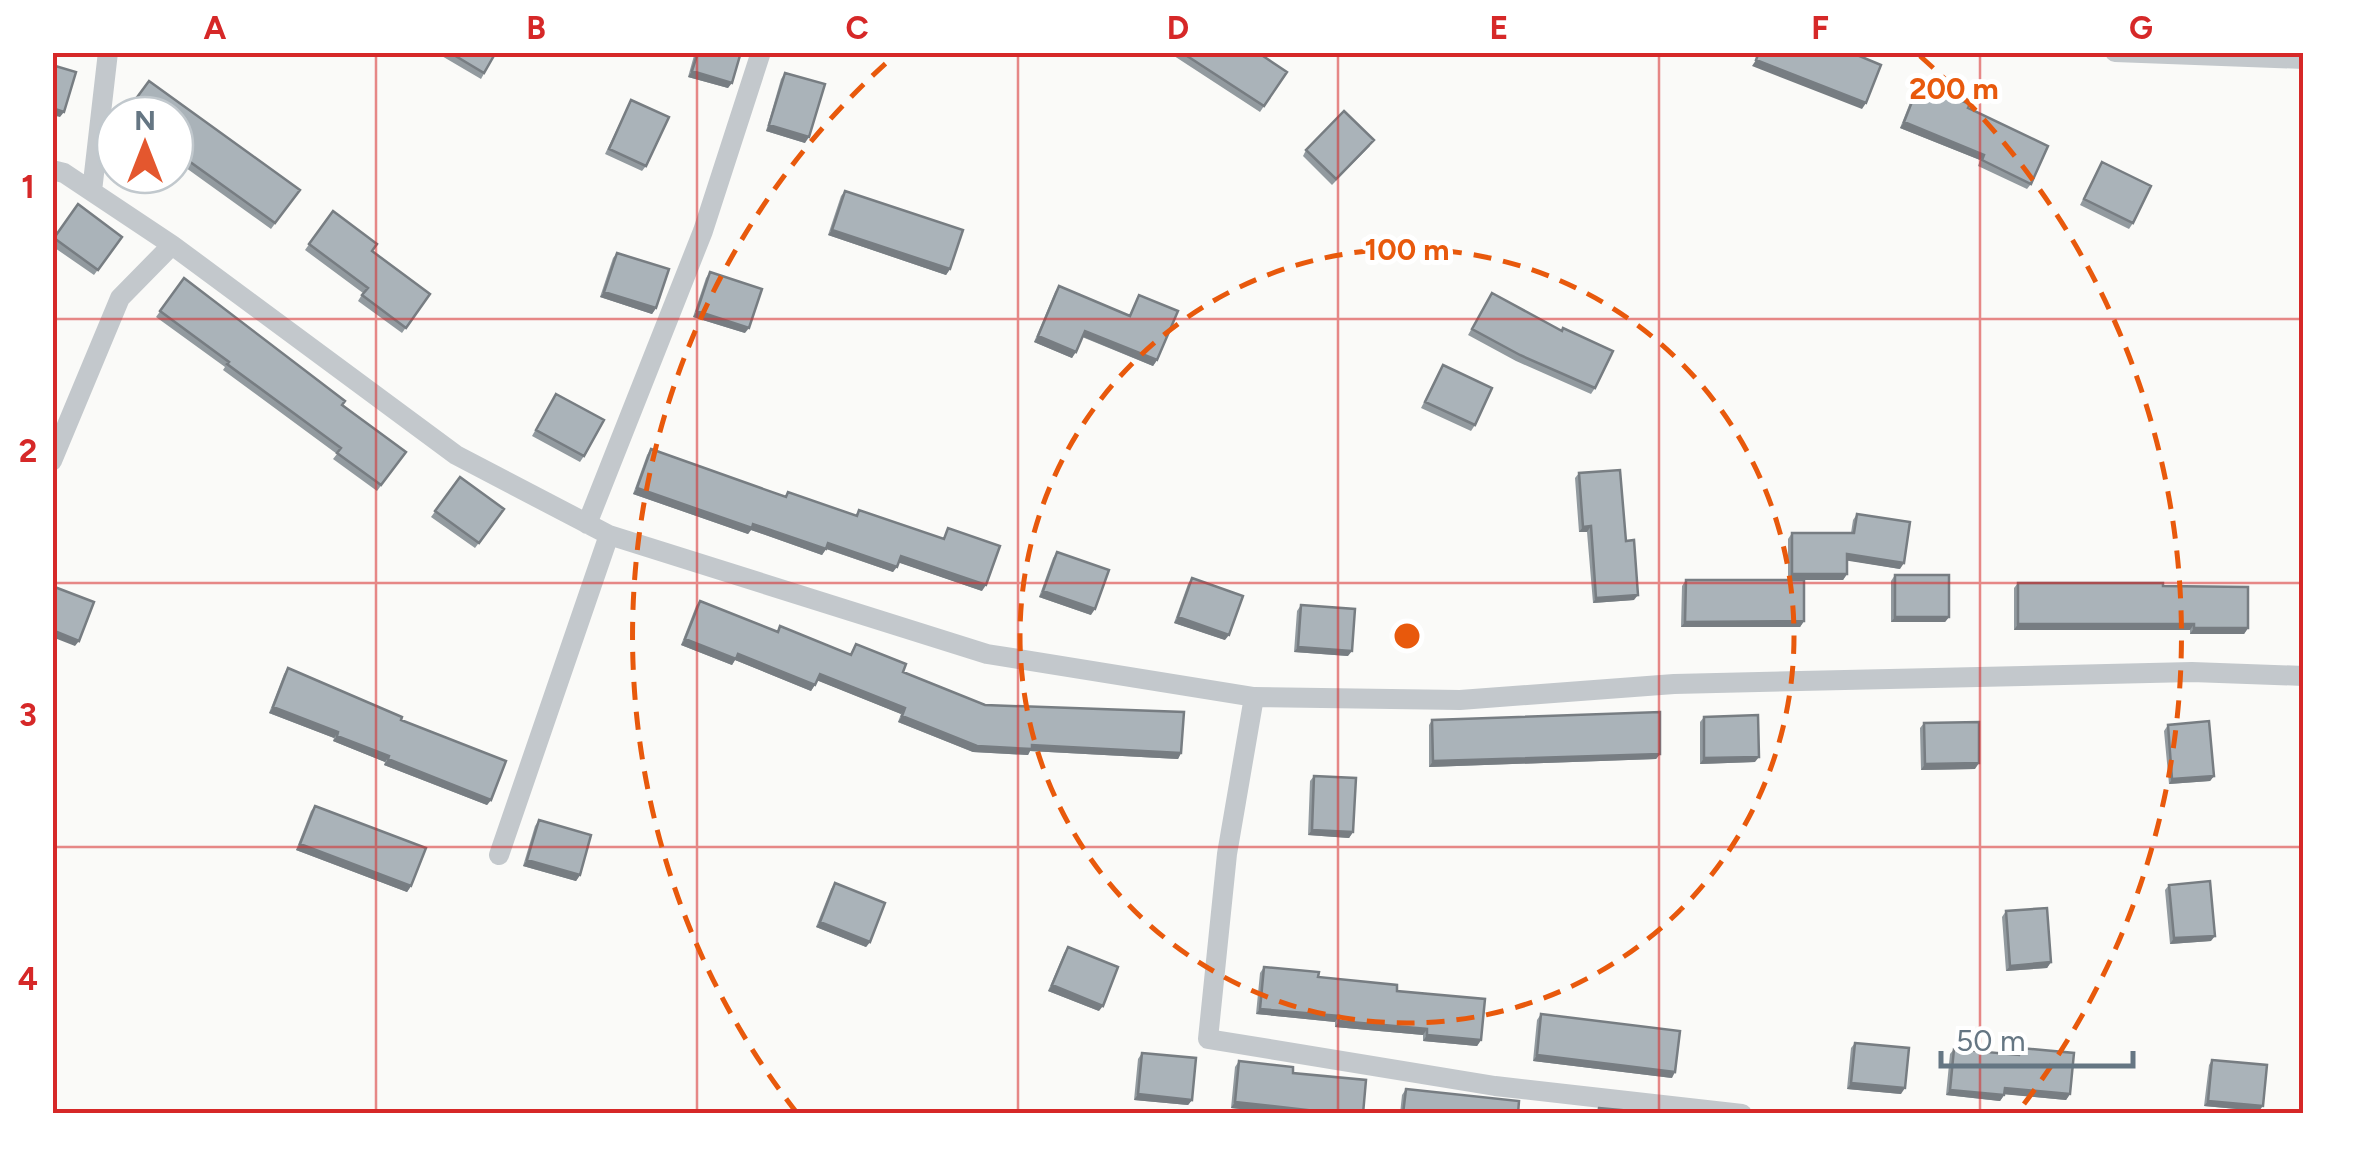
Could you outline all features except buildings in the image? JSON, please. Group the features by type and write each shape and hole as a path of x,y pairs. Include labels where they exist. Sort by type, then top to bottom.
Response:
{"street":[{"path":"92,191 108,52"},
{"path":"588,524 703,231 761,52"},
{"path":"2115,52 2304,59"},
{"path":"52,170 64,173 172,245 456,455 609,536 987,654 1254,697 1460,700 1674,684 2192,672 2304,676"},
{"path":"52,461 120,298 172,245"},
{"path":"499,855 609,536"},
{"path":"1254,697 1226,854 1208,1039 1495,1086 1742,1114"}]}
